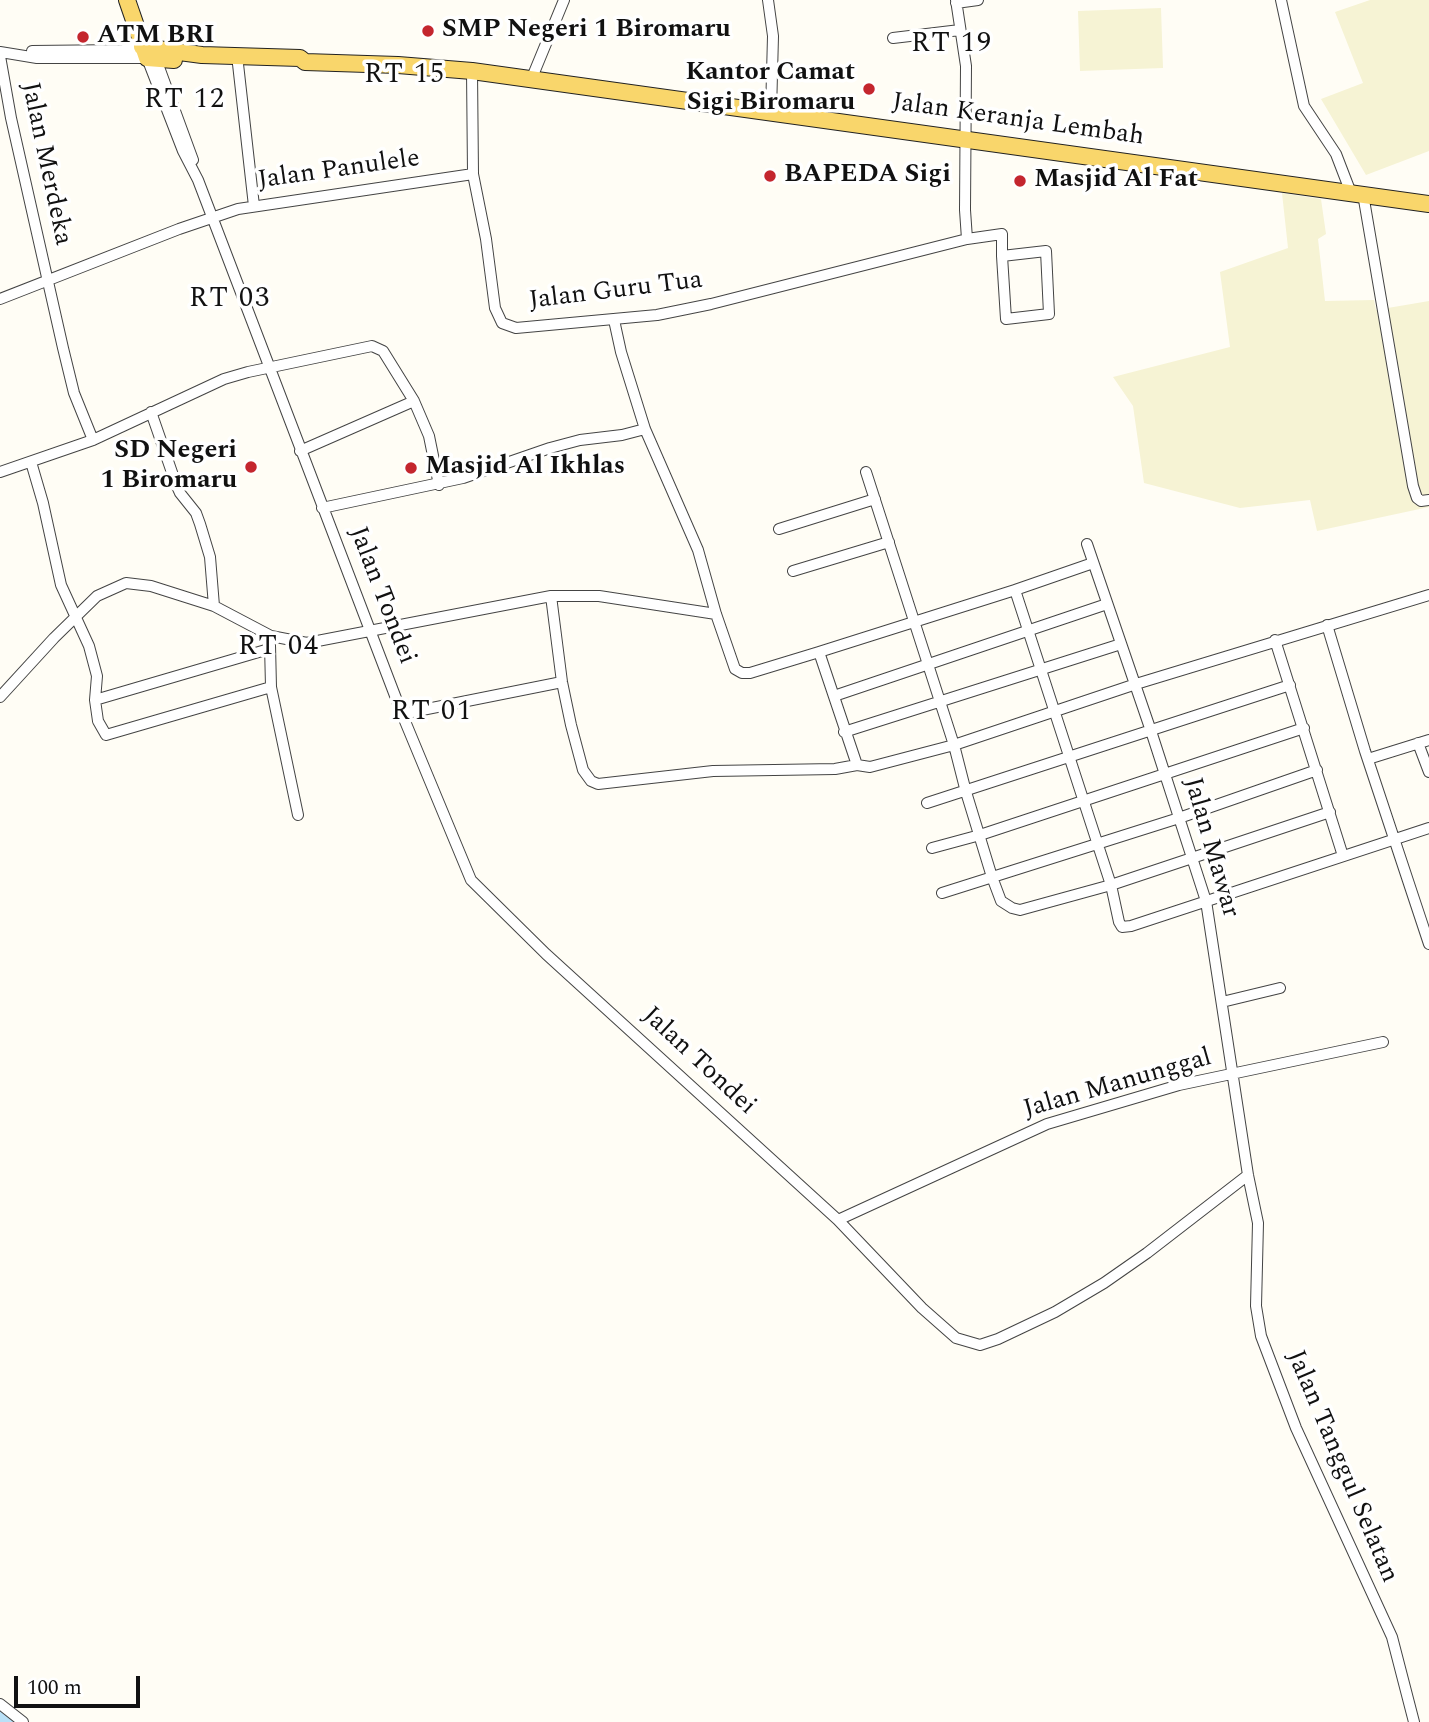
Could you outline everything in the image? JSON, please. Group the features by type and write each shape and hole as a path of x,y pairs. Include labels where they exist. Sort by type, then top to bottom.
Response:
{"main road":[{"path":"127,0 149,53"},
{"path":"134,0 149,53"},
{"path":"149,53 238,64 299,65 305,62"},
{"name":"Jalan Keranja Lembah","path":"149,53 300,58 305,62 472,71 1429,204"}],"street":[{"path":"531,80 564,0"},
{"path":"768,0 773,36 771,112"},
{"path":"967,239 967,76 956,2 978,0"},
{"path":"1281,0 1304,106 1336,155 1357,194 1413,486 1417,498 1429,500"},
{"path":"893,38 960,30"},
{"path":"0,54 19,53 37,58 149,53"},
{"name":"Jalan Tondei","path":"149,53 183,151 198,180 402,714 474,885 838,1220 922,1308 956,1338 980,1345 1027,1326 1104,1283 1248,1175"},
{"name":"Jalan Merdeka","path":"0,54 11,118 74,393 93,440"},
{"path":"238,64 254,206"},
{"name":"Jalan Guru Tua","path":"472,71 473,174 486,239 495,308 502,323 516,328 657,315 711,304 967,239 1002,234 1002,257"},
{"name":"Jalan Panulele","path":"0,299 212,217 254,206 473,174"},
{"path":"1046,251 1049,314 1006,318 1002,257 1046,251"},
{"path":"614,320 645,429 698,550 732,663 740,673 760,671 1093,564"},
{"path":"0,472 93,440 224,379 345,351 378,347 391,361 414,401 429,436 439,485"},
{"path":"300,450 414,401"},
{"path":"151,412 176,484 196,513 200,524 210,558 214,606"},
{"path":"322,508 439,485 480,474 569,442 645,429"},
{"path":"31,462 61,585 89,646 97,676 95,700 98,721 106,734 271,687"},
{"path":"866,472 1001,901 1020,910 1111,885 1330,812"},
{"path":"779,529 875,499"},
{"path":"793,571 889,542"},
{"name":"Jalan Mawar","path":"1087,544 1136,684 1206,901 1248,1175"},
{"path":"0,697 97,596 126,583 151,586 214,606 271,636 307,643 551,596 599,596 716,614"},
{"path":"1015,590 1111,885 1122,927 1429,828"},
{"path":"551,596 562,682 583,771 591,781 598,783 713,772 835,769 857,765 870,767 954,745 1275,640 1429,595"},
{"path":"834,696 1107,604"},
{"path":"1327,625 1429,944"},
{"path":"271,636 271,687 298,815"},
{"path":"1275,640 1343,856"},
{"path":"844,732 1121,644"},
{"path":"95,700 269,649"},
{"path":"818,652 857,765"},
{"path":"402,714 562,682"},
{"path":"927,803 1290,685"},
{"path":"932,848 1304,728"},
{"path":"1368,758 1429,740"},
{"path":"1418,743 1429,772"},
{"path":"942,893 1178,818 1317,770"},
{"path":"1222,1002 1280,988"},
{"name":"Jalan Manunggal","path":"838,1220 1047,1124 1179,1085 1383,1042"},
{"name":"Jalan Tanggul Selatan","path":"1248,1175 1258,1223 1256,1307 1261,1336 1296,1428 1392,1637 1415,1722"},
{"path":"0,1704 23,1722"}],"shaded area":[{"path":"1370,0 1429,0 1429,151 1366,175 1321,99 1363,83 1335,12"},
{"path":"1161,8 1163,68 1080,71 1078,11"},
{"path":"1282,193 1321,199 1326,234 1318,239 1325,301 1374,300 1376,310 1429,301 1429,507 1317,531 1310,500 1240,508 1144,483 1133,406 1113,377 1230,347 1220,272 1288,248"}],"waterway":[{"path":"0,1716 7,1722"}],"place":[{"name":"SMP Negeri 1 Biromaru","path":"428,31"},
{"name":"ATM BRI","path":"83,37"},
{"name":"Kantor Camat Sigi Biromaru","path":"869,89"},
{"name":"BAPEDA Sigi","path":"770,176"},
{"name":"Masjid Al Fat","path":"1020,181"},
{"name":"SD Negeri 1 Biromaru","path":"251,467"},
{"name":"Masjid Al Ikhlas","path":"411,468"}],"district":[{"name":"RT 19","path":"952,46"},
{"name":"RT 15","path":"405,77"},
{"name":"RT 12","path":"185,102"},
{"name":"RT 03","path":"230,301"},
{"name":"RT 04","path":"279,649"},
{"name":"RT 01","path":"432,714"}]}
